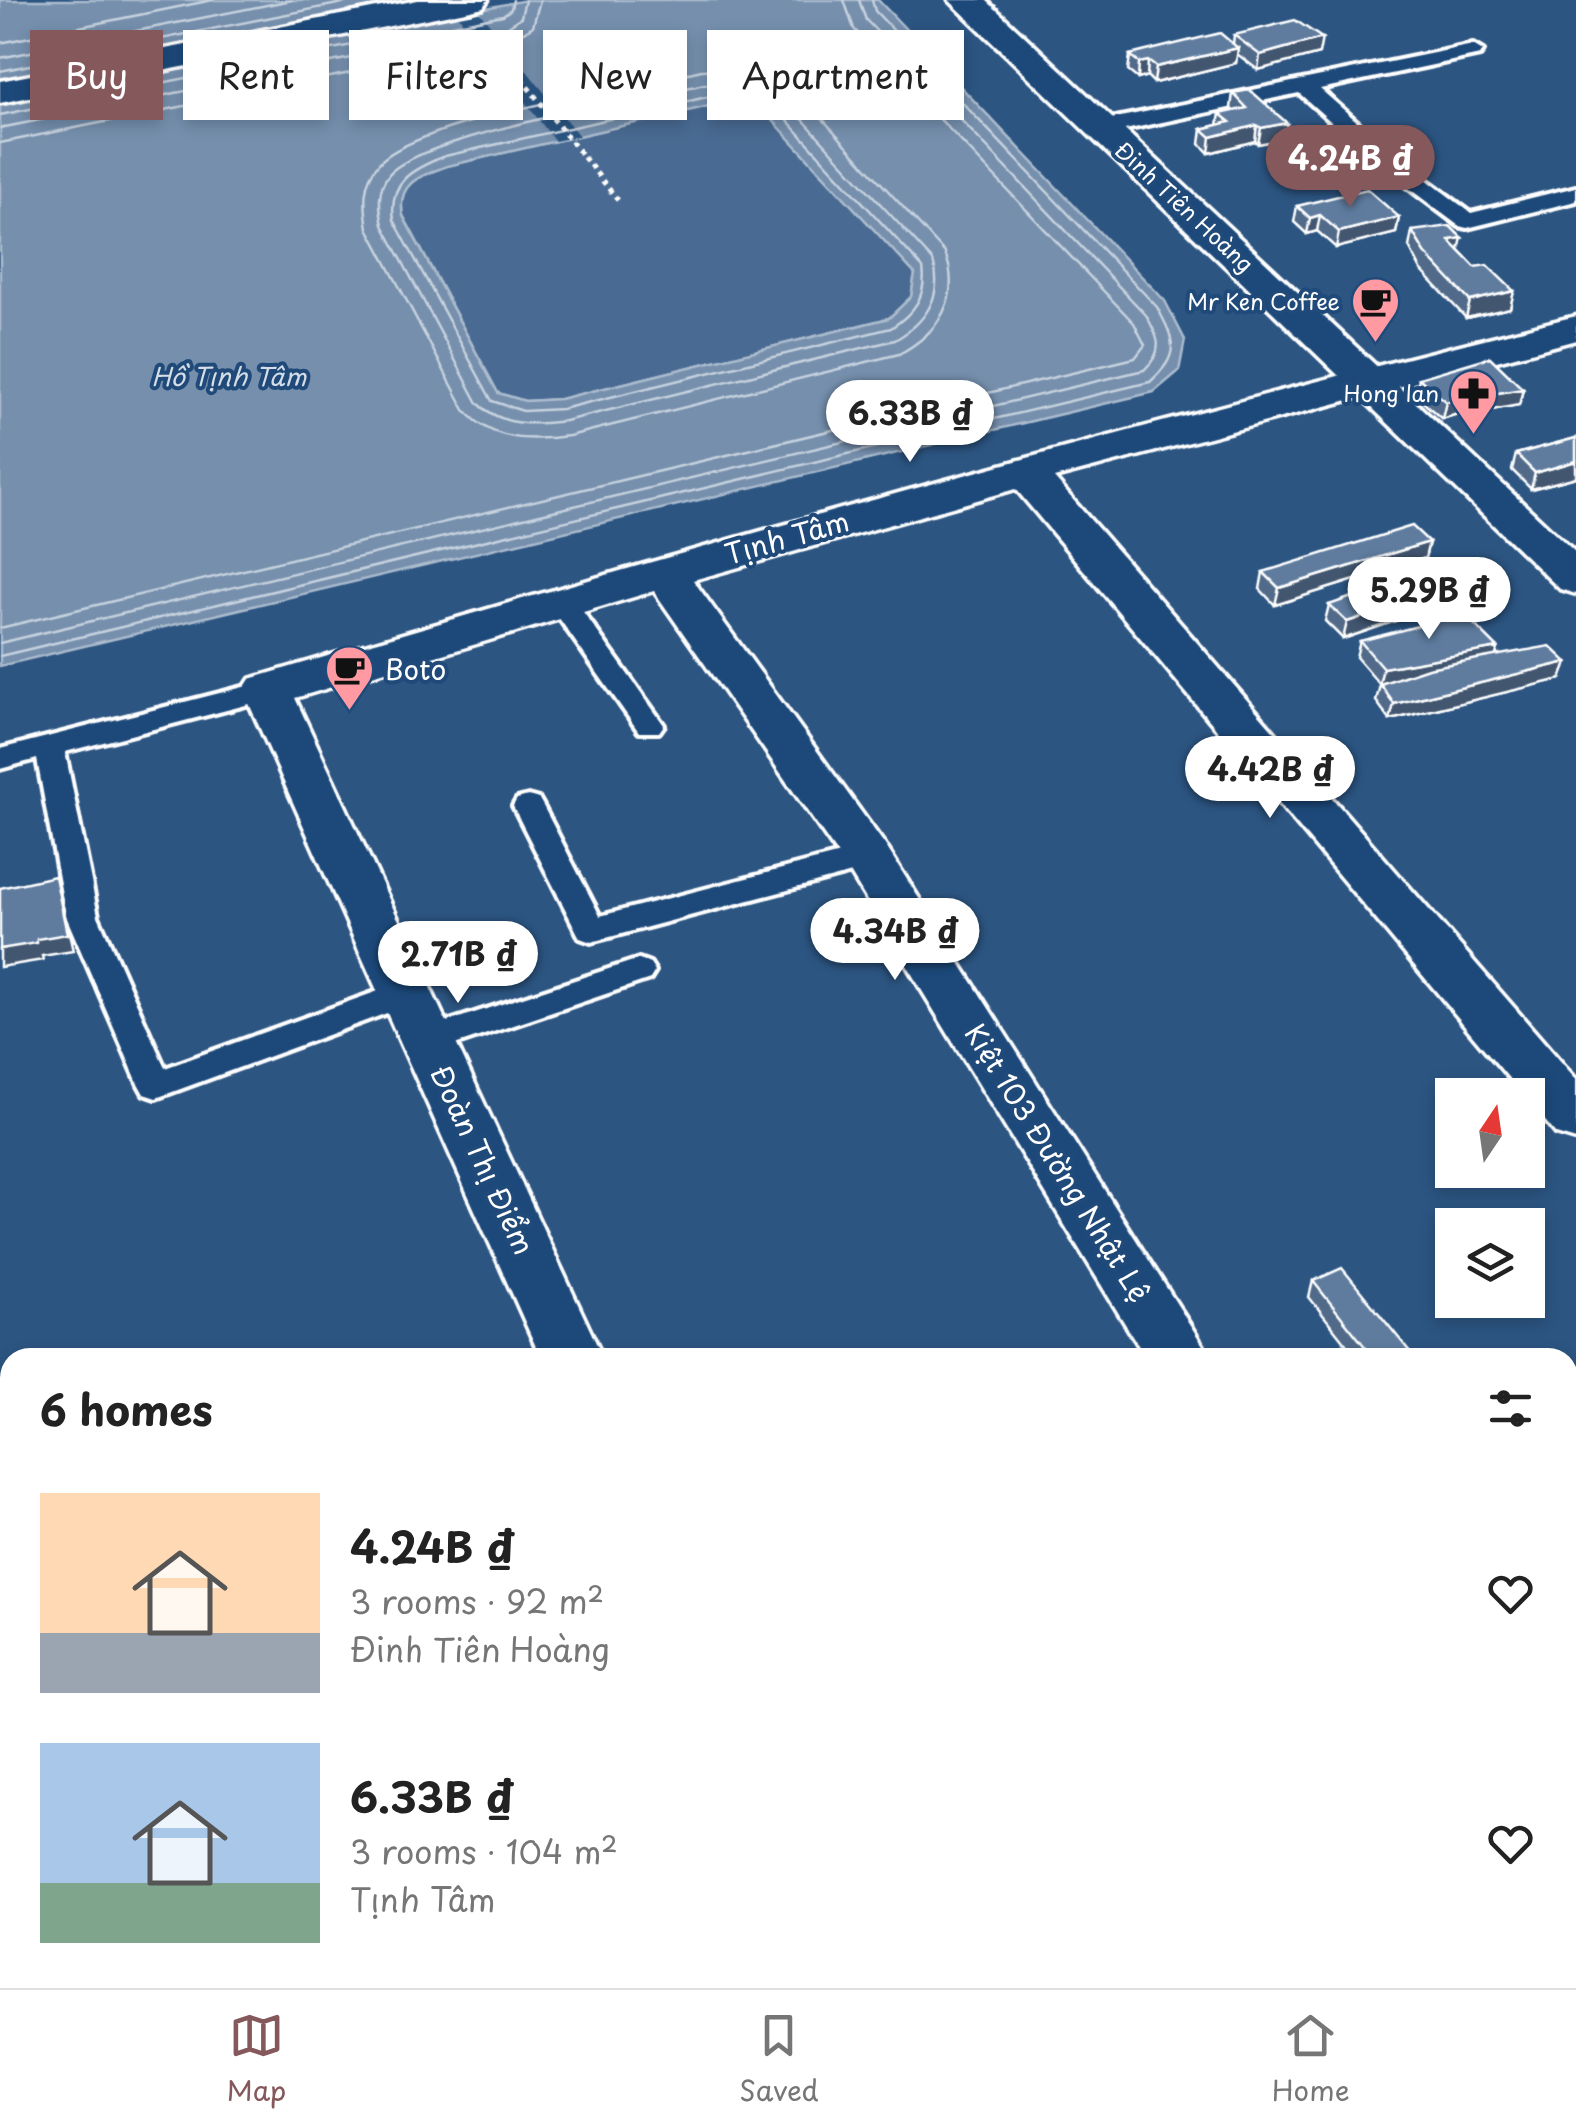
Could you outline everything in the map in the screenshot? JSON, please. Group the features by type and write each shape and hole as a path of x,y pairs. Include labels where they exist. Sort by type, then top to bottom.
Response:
{"street":[{"name":"Đinh Tiên Hoàng","path":"966,0 1576,579"},
{"path":"0,92 478,16"},
{"name":"Tịnh Tâm","path":"268,690 562,600 1024,472 1576,328"},
{"path":"1024,472 1576,1118"},
{"name":"Kiệt 103 Đường Nhật Lệ","path":"664,572 866,858 1174,1348"},
{"name":"Đoàn Thị Điểm","path":"268,690 567,1348"}],"lane":[{"path":"1101,128 1474,51"},
{"path":"1305,88 1394,166 1467,221 1576,194"},
{"path":"562,600 649,725"},
{"name":"Tịnh Tâm","path":"0,759 268,690"},
{"path":"49,746 82,916 156,1085 417,1017 639,971"},
{"path":"528,806 591,930 866,858"}],"path":[{"path":"478,16 621,204"}],"shaded area":[{"path":"707,106 707,120 773,120 915,274 911,297 889,318 560,399 525,401 498,393 403,215 407,188 420,177 447,166 648,120 687,120 687,111"}],"water":[{"path":"0,0 410,0 258,30 183,30 183,45 163,49 163,30 30,30 30,75 0,81"},
{"name":"Hồ Tịnh Tâm","path":"526,0 878,0 907,30 707,30 707,106 687,111 687,30 543,30 543,120 648,120 447,166 420,177 403,195 403,216 498,393 525,401 560,399 889,318 911,297 915,274 773,120 964,120 964,90 1165,301 1185,340 1179,371 1154,392 0,666 0,106 30,100 30,120 163,120 163,73 183,69 183,120 329,120 329,40 349,36 349,120 523,120 523,30 377,30"}],"pier":[{"path":"475,6 494,30 469,30 454,10"},
{"path":"523,66 543,91 543,120 566,120 579,136 555,141 523,99"}],"building":[{"path":"1295,20 1322,38 1260,55 1234,35"},
{"path":"1220,33 1238,48 1156,67 1148,61 1139,63 1130,55"},
{"path":"1250,90 1287,123 1261,128 1257,125 1211,137 1202,129 1230,122 1220,114 1247,108 1233,93"},
{"path":"1367,189 1399,217 1339,232 1320,215 1310,218 1297,206"},
{"path":"1450,226 1462,238 1449,240 1475,267 1487,265 1514,291 1470,301 1425,253 1412,231"},
{"path":"1490,357 1523,389 1485,395 1480,392 1446,402 1419,378"},
{"path":"1576,438 1576,461 1535,473 1516,454"},
{"path":"1412,526 1429,542 1279,588 1263,572"},
{"path":"1453,562 1476,579 1347,622 1329,605"},
{"path":"1464,614 1498,648 1383,668 1360,641"},
{"path":"1550,646 1567,662 1394,704 1380,684 1428,668"},
{"path":"55,876 67,934 0,949 0,888"},
{"path":"1342,1268 1407,1348 1366,1348 1313,1281"}],"place":[{"name":"Mr Ken Coffee","path":"1375,344"},
{"name":"Hong lan","path":"1474,436"},
{"name":"Boto","path":"350,712"}]}
